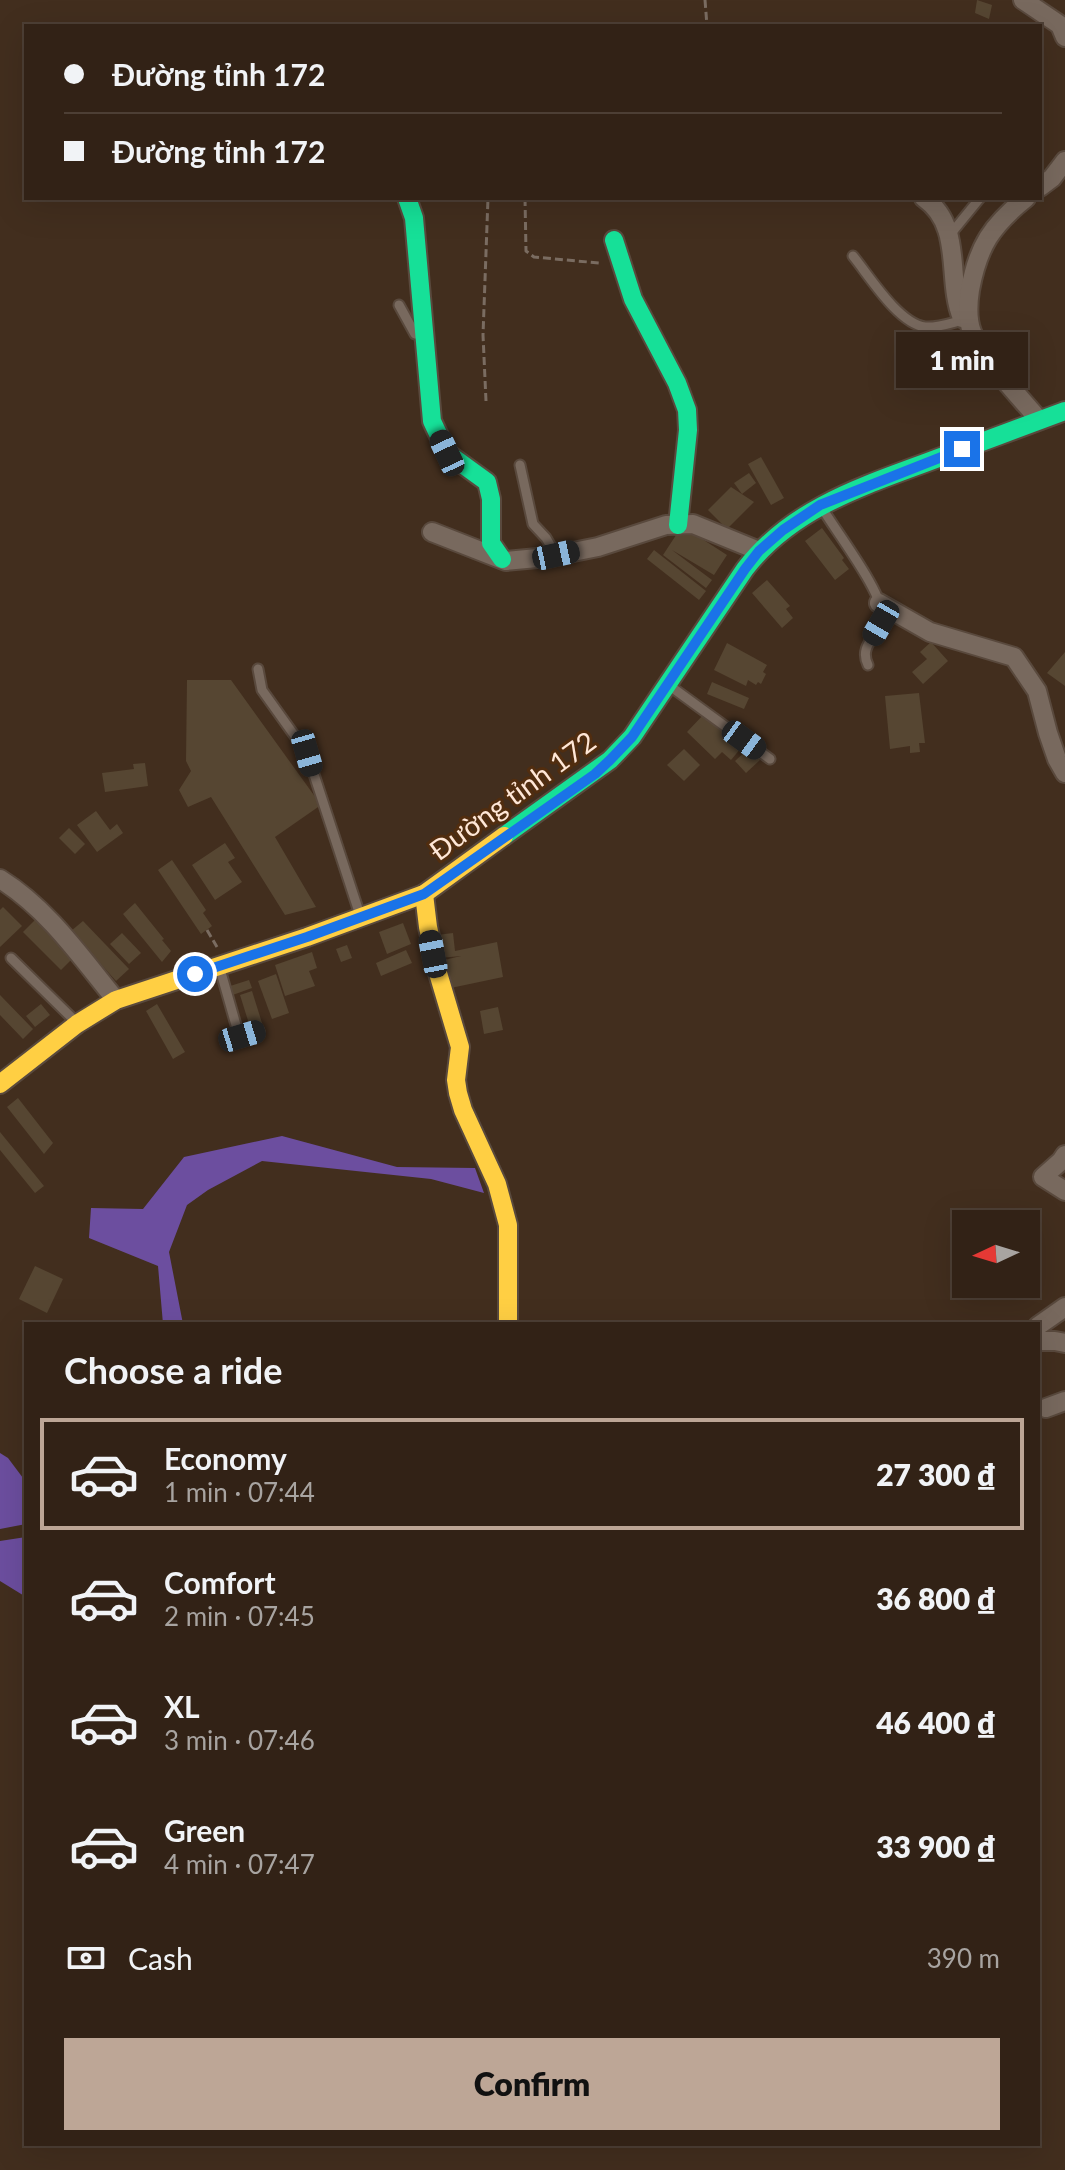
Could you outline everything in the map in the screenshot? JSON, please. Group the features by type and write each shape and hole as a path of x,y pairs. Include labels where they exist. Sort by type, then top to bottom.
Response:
{"main road":[{"path":"408,200 414,218 432,421 447,453 487,482 491,499 491,543 502,559"},
{"path":"614,240 633,299 677,383 687,410 688,430 678,525"},
{"name":"Đường tỉnh 172","path":"0,1084 77,1024 116,1000 424,894 595,774 610,760 632,737 745,569 759,551 797,518 884,478 1065,411"},
{"path":"424,894 438,973 460,1047 456,1080 458,1093 497,1184 508,1225 508,1322"}],"street":[{"path":"1023,0 1060,25 1065,37"},
{"path":"1042,186 1065,161"},
{"path":"927,200 945,220 960,316 982,350 1039,420"},
{"path":"968,327 969,296 981,249 991,231 1024,200"},
{"path":"432,532 502,559 519,561 598,547 666,525 693,524 759,551"},
{"path":"879,603 930,632 1014,657 1037,691 1048,733 1065,773"},
{"path":"0,879 19,891 52,921 116,1000"},
{"path":"1065,1155 1043,1177 1065,1191"},
{"path":"1040,1325 1065,1307"},
{"path":"1040,1341 1065,1343"},
{"path":"1046,1408 1065,1401"}],"lane":[{"path":"949,236 978,200"},
{"path":"853,256 897,311 911,322 922,327 968,327"},
{"path":"399,305 425,351"},
{"path":"520,465 533,524 556,555"},
{"path":"820,505 856,560 883,616 865,649 864,657 868,665"},
{"path":"258,669 262,690 307,753 361,918"},
{"path":"667,684 770,759"},
{"path":"11,958 77,1024"},
{"path":"219,966 238,1032 242,1036 259,1031"}],"path":[{"path":"705,0 707,24"},
{"path":"486,401 483,335 488,200"},
{"path":"525,200 526,251 534,257 622,265"}],"shaded area":[{"path":"282,1136 397,1167 475,1168 484,1193 431,1179 262,1161 187,1205 169,1252 183,1322 163,1322 158,1266 89,1238 91,1208 143,1209 184,1157"},
{"path":"0,1453 8,1458 24,1479 24,1524 0,1529"},
{"path":"24,1537 24,1596 0,1581 0,1541"}],"building":[{"path":"977,0 992,5 989,19 975,13"},
{"path":"761,457 784,498 771,505 748,464"},
{"path":"749,473 756,483 742,494 734,483"},
{"path":"731,487 754,502 727,529 708,510"},
{"path":"682,526 727,555 714,575 672,550 712,580 706,588 663,555"},
{"path":"822,528 849,569 835,580 805,541"},
{"path":"654,550 706,591 699,600 647,559"},
{"path":"767,580 790,606 786,609 793,618 782,628 752,593"},
{"path":"931,642 948,661 923,684 912,672 927,659 920,652"},
{"path":"727,643 767,665 761,684 758,682 756,685 748,680 746,686 714,670"},
{"path":"1065,652 1065,686 1047,673"},
{"path":"187,680 231,680 321,805 275,837 316,907 285,915 211,797 188,807 179,790 191,771 186,761"},
{"path":"712,682 749,698 744,709 707,694"},
{"path":"919,693 925,743 919,743 920,752 910,753 910,746 890,749 885,696"},
{"path":"705,713 741,748 731,760 722,752 715,759 687,732"},
{"path":"749,748 760,760 746,773 735,761"},
{"path":"684,749 700,765 684,781 667,765"},
{"path":"145,763 148,786 105,792 102,773 134,769 133,764"},
{"path":"96,811 110,830 117,824 123,833 97,852 77,825"},
{"path":"69,828 85,844 75,854 59,838"},
{"path":"225,843 235,858 228,862 242,882 215,900 192,865"},
{"path":"172,860 206,910 203,913 212,926 201,934 158,870"},
{"path":"135,903 171,951 162,962 123,914"},
{"path":"3,907 22,926 0,947 0,910"},
{"path":"37,918 74,957 61,970 23,932"},
{"path":"83,921 129,969 116,981 71,931"},
{"path":"403,923 411,944 387,954 379,932"},
{"path":"122,933 141,953 129,964 110,944"},
{"path":"453,933 455,951 497,942 503,977 446,989 440,961 461,956 440,958 437,935"},
{"path":"347,945 352,958 341,962 336,949"},
{"path":"406,950 412,963 381,976 376,963"},
{"path":"312,952 317,968 309,971 315,986 285,996 275,965"},
{"path":"276,974 289,1013 272,1019 258,981"},
{"path":"249,980 252,988 230,996 227,987"},
{"path":"252,991 262,1023 250,1027 240,995"},
{"path":"0,995 33,1029 23,1039 0,1015"},
{"path":"41,1004 50,1015 35,1027 26,1016"},
{"path":"157,1004 185,1052 173,1059 146,1011"},
{"path":"498,1007 503,1030 484,1034 480,1011"},
{"path":"18,1098 53,1143 44,1154 7,1107"},
{"path":"0,1132 44,1186 35,1193 0,1150"},
{"path":"35,1266 63,1279 47,1313 19,1299"}],"traffic: fast":[{"path":"408,200 414,218 432,421 447,453 487,482 491,499 491,543 502,559"},
{"path":"614,240 633,299 677,383 687,410 688,430 678,525"},
{"path":"504,836 610,760 632,737 745,569 784,530 830,501 855,490 1065,411"}],"traffic: slow":[{"path":"0,1084 77,1024 116,1000 307,937 424,894 504,836"},
{"path":"424,894 438,973 460,1047 456,1080 458,1093 497,1184 508,1225 508,1322"}],"route":[{"path":"195,974 424,894 595,774 610,760 632,737 745,569 759,551 797,518 884,478 962,449"}]}
